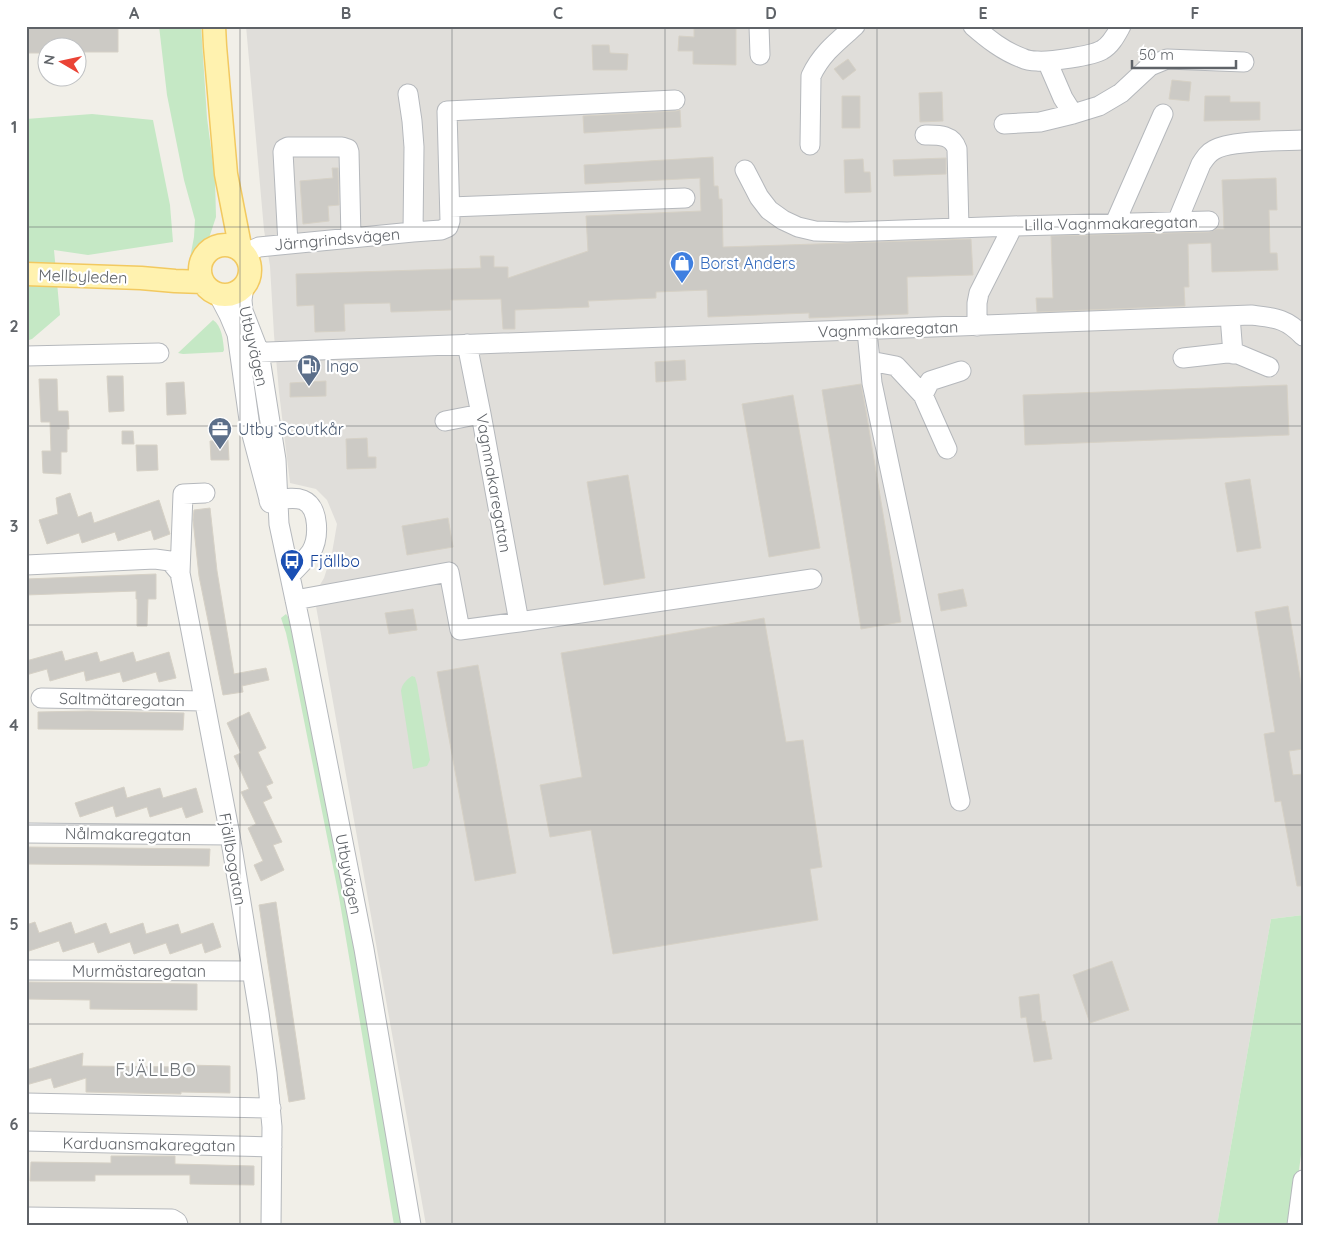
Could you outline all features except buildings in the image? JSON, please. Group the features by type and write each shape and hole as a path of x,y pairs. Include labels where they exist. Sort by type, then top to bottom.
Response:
{"main road":[{"name":"Utbyvägen","path":"214,26 226,174 242,252 248,262 249,272 244,286 236,292 227,295 207,280 205,256 215,248 221,223 226,174"},
{"path":"215,248 230,246 242,252"},
{"name":"Mellbyleden","path":"26,274 207,280"}],"street":[{"path":"759,26 760,55"},
{"path":"810,145 811,76 823,55 855,26"},
{"path":"973,26 1006,51 1024,59 1036,61 1090,55 1101,51 1110,44 1121,26"},
{"path":"1004,124 1040,122 1099,106 1121,93 1150,66 1167,59 1244,62"},
{"path":"1047,61 1063,98 1073,114"},
{"name":"Järngrindsvägen","path":"242,252 259,247 413,232 414,147 408,94"},
{"path":"413,232 441,230 448,227 450,221 447,111 676,100"},
{"path":"1115,223 1163,114"},
{"path":"925,135 947,137 951,139 957,149 951,228"},
{"path":"1177,222 1201,164 1206,156 1215,149 1237,143 1303,140"},
{"path":"288,244 283,152 288,147 342,147 348,149 350,152 351,238"},
{"name":"Lilla Vagnmakaregatan","path":"745,170 759,197 769,210 783,220 798,227 815,231 847,232 1209,221"},
{"path":"450,207 685,198"},
{"name":"Lilla Vagnmakaregatan","path":"977,326 979,293 1013,226"},
{"name":"Utbyvägen","path":"207,280 229,315 237,334 250,427 280,524 364,949 411,1225"},
{"name":"Utbyvägen","path":"244,286 243,311 259,352 276,460 273,500"},
{"name":"Vagnmakaregatan","path":"240,353 1252,315 1279,319 1293,327 1303,336"},
{"path":"1230,316 1233,354"},
{"path":"868,330 872,383 960,801"},
{"name":"Vagnmakaregatan","path":"467,344 519,622"},
{"path":"26,356 159,353"},
{"path":"1182,358 1227,353 1238,354 1269,368"},
{"path":"870,361 896,366 923,395 946,449"},
{"path":"923,395 930,381 961,371"},
{"path":"445,421 481,414"},
{"name":"Fjällbogatan","path":"205,493 183,494 180,573 230,835 259,1012 271,1108 271,1225"},
{"path":"273,500 296,498 305,500 314,512 317,522 312,550 290,575"},
{"path":"26,565 156,559 170,561 180,573"},
{"path":"295,600 449,572 460,630 812,579"},
{"name":"Saltmätaregatan","path":"41,698 204,700"},
{"name":"Nålmakaregatan","path":"26,833 230,835"},
{"name":"Murmästaregatan","path":"26,970 251,971"},
{"path":"26,1103 271,1108"},
{"name":"Karduansmakaregatan","path":"26,1141 272,1147"},
{"path":"1297,1225 1303,1180"},
{"path":"26,1218 172,1219 178,1225"}],"shaded area":[{"path":"246,26 1303,26 1303,915 1271,919 1217,1225 426,1225 314,595 324,578 332,553 337,524 327,500 316,489 290,483 279,392 270,266 264,230"}],"green space":[{"path":"159,26 201,26 207,118 215,179 216,217 207,244 197,255 190,258 195,220 184,180 167,95"},
{"path":"92,114 153,120 170,205 173,242 88,255 54,250 60,315 32,339 26,341 26,119"},
{"path":"213,320 222,334 223,352 178,353"},
{"path":"286,614 294,638 349,910 402,1225 394,1225 339,897 293,665 281,618"},
{"path":"412,676 415,677 417,684 430,760 427,766 413,769 401,691 402,686"},
{"path":"1303,915 1303,1139 1292,1225 1217,1225 1271,919"}],"place":[{"name":"Borst Anders","path":"682,284"},
{"name":"Ingo","path":"309,387"},
{"name":"Utby Scoutkår","path":"220,450"},
{"name":"Fjällbo","path":"292,582"}],"district":[{"name":"FJÄLLBO","path":"156,1069"}]}
